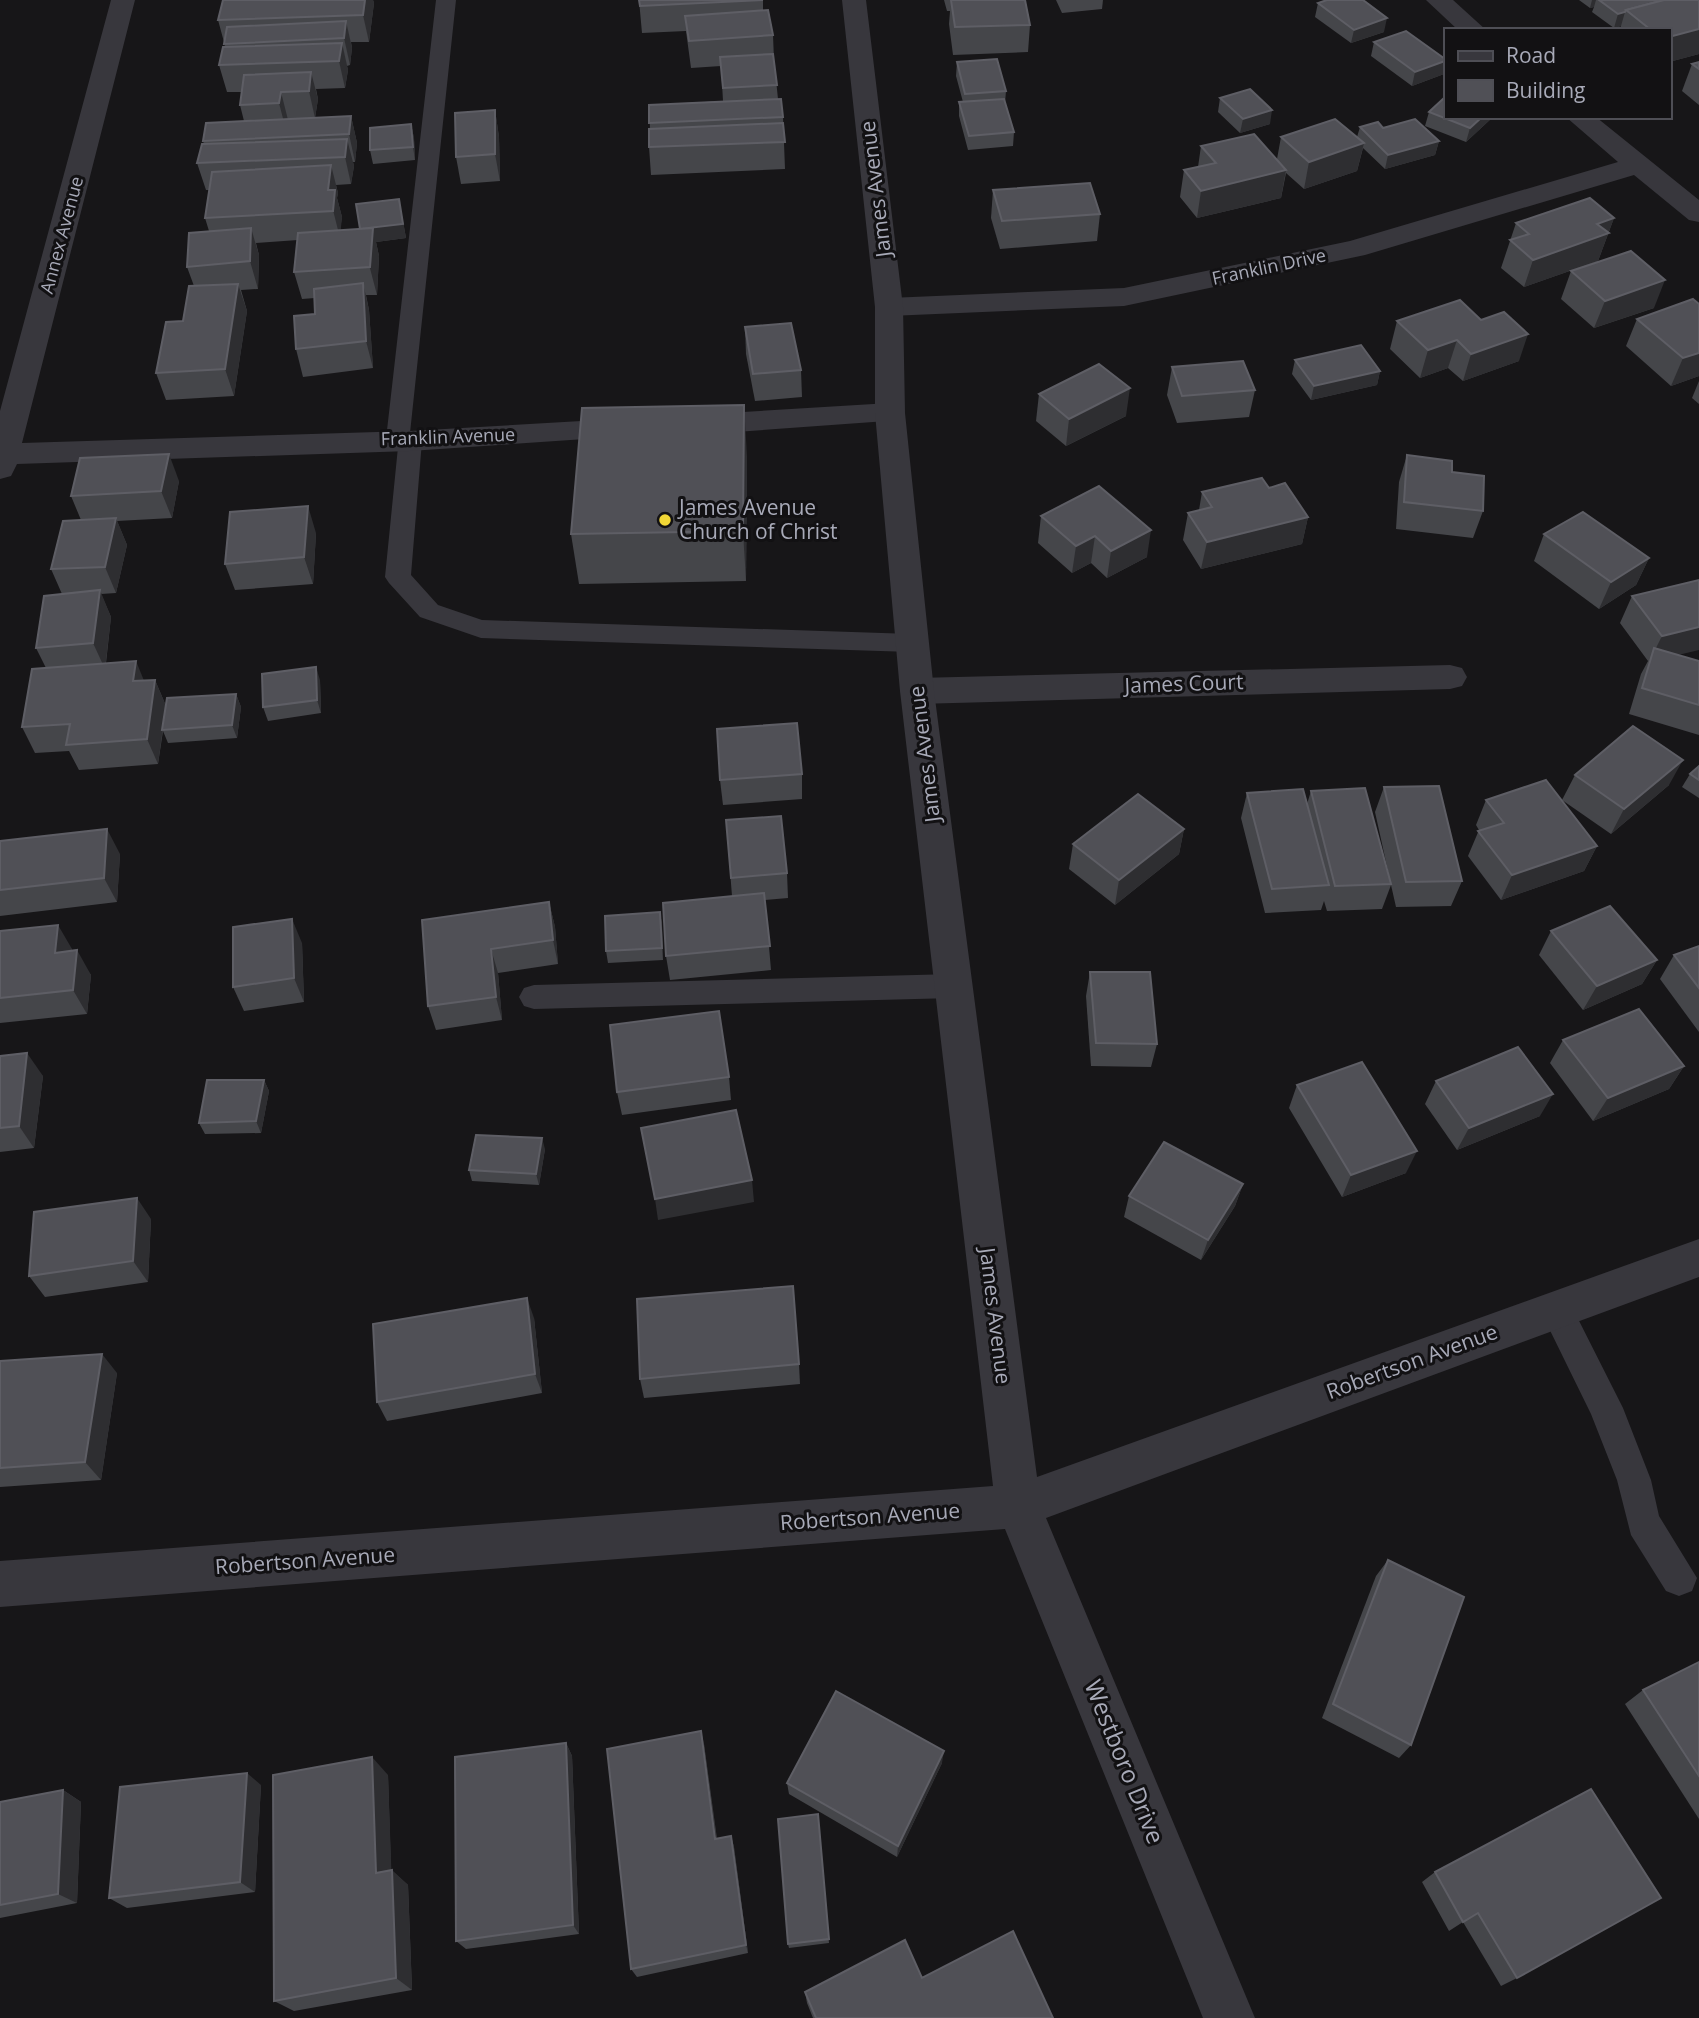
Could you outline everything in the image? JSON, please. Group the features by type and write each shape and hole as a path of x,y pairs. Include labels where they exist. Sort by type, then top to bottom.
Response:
{"street":[{"name":"Annex Avenue","path":"2,461 123,0"},
{"name":"James Avenue","path":"854,0 889,307 890,414 917,691 1018,1506"},
{"path":"1438,0 1472,28"},
{"path":"1581,119 1699,214"},
{"name":"Franklin Drive","path":"889,307 1124,297 1355,249 1637,165"},
{"name":"Franklin Avenue","path":"2,461 890,414"},
{"name":"James Court","path":"917,691 1450,677"},
{"name":"Robertson Avenue","path":"0,1584 1018,1506 1699,1258"},
{"name":"Westboro Drive","path":"1018,1506 1229,2018"}],"lane":[{"path":"446,0 404,440 398,577 429,611 481,629 912,643"},
{"path":"534,997 954,986"},
{"path":"1556,1310 1606,1408 1634,1480 1643,1523 1679,1578"}],"building":[{"path":"223,0 365,0 363,15 218,20"},
{"path":"639,0 763,0 640,6"},
{"path":"951,0 1025,0 1030,25 955,27"},
{"path":"1327,0 1363,0 1387,18 1354,30 1318,3"},
{"path":"1599,0 1664,0 1618,14"},
{"path":"1664,0 1699,0 1699,29 1671,36 1671,28 1648,28 1626,10"},
{"path":"768,10 773,35 689,41 685,16"},
{"path":"346,21 344,38 224,44 227,27"},
{"path":"1406,31 1444,58 1444,61 1415,72 1374,42"},
{"path":"342,43 339,61 219,65 223,47"},
{"path":"773,54 777,85 723,88 720,57"},
{"path":"997,59 1006,91 965,94 957,62"},
{"path":"311,72 309,91 281,92 279,103 240,105 244,75"},
{"path":"1250,89 1272,110 1243,119 1220,98"},
{"path":"1444,98 1444,118 1429,112"},
{"path":"781,99 783,117 649,123 649,105"},
{"path":"1004,99 1014,132 969,136 959,102"},
{"path":"495,110 495,154 456,157 455,113"},
{"path":"351,116 349,134 203,141 206,123"},
{"path":"1335,119 1364,143 1309,162 1281,137"},
{"path":"1415,119 1439,141 1388,155 1360,127 1378,122 1383,128"},
{"path":"1447,119 1480,119 1470,128"},
{"path":"783,123 785,142 649,147 649,129"},
{"path":"411,124 413,147 370,150 370,128"},
{"path":"1254,134 1286,170 1201,191 1184,170 1216,163 1201,146"},
{"path":"347,139 345,157 197,163 202,144"},
{"path":"331,165 328,190 335,190 333,211 205,218 212,172"},
{"path":"1090,183 1100,214 1002,221 993,190"},
{"path":"1590,198 1614,218 1597,224 1609,233 1533,260 1510,240 1529,234 1516,223"},
{"path":"399,199 403,224 360,229 356,204"},
{"path":"251,228 250,261 187,267 189,233"},
{"path":"373,228 370,267 294,272 298,233"},
{"path":"1631,251 1665,280 1605,301 1571,271"},
{"path":"363,283 366,341 296,349 294,316 315,314 314,289"},
{"path":"238,284 225,369 156,373 166,322 183,321 189,286"},
{"path":"1693,299 1699,304 1699,353 1683,358 1637,319"},
{"path":"1460,300 1481,320 1504,312 1528,334 1471,354 1457,340 1428,350 1397,321"},
{"path":"791,323 801,370 753,374 745,327"},
{"path":"1361,345 1380,371 1314,386 1295,360"},
{"path":"1243,361 1255,390 1182,396 1172,367"},
{"path":"1099,364 1130,388 1069,419 1039,394"},
{"path":"744,405 743,531 571,534 582,408"},
{"path":"169,454 161,491 71,496 80,458"},
{"path":"1407,455 1452,461 1452,472 1484,476 1483,511 1404,502"},
{"path":"1262,478 1269,488 1285,483 1308,517 1207,542 1188,513 1212,507 1202,492"},
{"path":"1099,486 1151,530 1111,551 1095,536 1076,546 1041,516"},
{"path":"308,506 304,557 225,564 230,512"},
{"path":"1583,512 1649,558 1611,582 1544,534"},
{"path":"116,518 105,567 51,569 63,521"},
{"path":"1699,580 1699,627 1662,636 1632,596"},
{"path":"100,590 93,643 36,648 44,596"},
{"path":"1654,648 1699,661 1699,705 1642,688"},
{"path":"136,661 133,681 155,680 147,739 66,745 70,724 22,727 32,669"},
{"path":"316,667 317,700 263,707 262,674"},
{"path":"236,694 232,725 162,730 167,698"},
{"path":"797,723 802,774 720,780 717,729"},
{"path":"1633,726 1683,760 1624,809 1575,775"},
{"path":"1699,766 1699,780 1690,774"},
{"path":"1546,780 1597,846 1512,875 1478,831 1504,823 1486,800"},
{"path":"1439,786 1462,881 1406,882 1384,787"},
{"path":"1365,788 1391,884 1335,886 1311,791"},
{"path":"1303,789 1329,885 1272,889 1247,793"},
{"path":"1138,794 1184,829 1119,880 1073,844"},
{"path":"781,816 787,873 731,878 726,820"},
{"path":"107,829 104,878 0,890 0,841"},
{"path":"764,893 770,946 666,956 663,903"},
{"path":"549,902 553,940 491,949 496,997 428,1006 422,920"},
{"path":"1610,906 1657,960 1597,986 1551,931"},
{"path":"660,912 662,948 606,951 605,916"},
{"path":"292,919 294,978 233,987 233,927"},
{"path":"58,925 55,953 77,950 73,990 0,998 0,931"},
{"path":"1699,946 1699,988 1674,955"},
{"path":"1090,972 1150,972 1157,1044 1096,1043"},
{"path":"1639,1009 1684,1066 1608,1098 1563,1040"},
{"path":"719,1011 729,1077 617,1092 610,1025"},
{"path":"1518,1047 1553,1094 1469,1128 1436,1081"},
{"path":"27,1053 19,1126 0,1128 0,1056"},
{"path":"1362,1062 1417,1151 1351,1175 1297,1085"},
{"path":"207,1080 264,1080 256,1121 199,1123"},
{"path":"736,1110 752,1180 655,1199 641,1128"},
{"path":"476,1135 542,1138 536,1174 469,1170"},
{"path":"1164,1142 1243,1184 1208,1240 1129,1196"},
{"path":"137,1198 133,1261 29,1276 34,1212"},
{"path":"793,1286 799,1364 640,1379 637,1299"},
{"path":"527,1298 535,1374 377,1402 373,1324"},
{"path":"102,1354 85,1462 0,1468 0,1361"},
{"path":"1388,1560 1464,1597 1411,1745 1333,1704"},
{"path":"1699,1662 1699,1776 1643,1690"},
{"path":"836,1691 944,1751 898,1846 787,1783"},
{"path":"701,1731 715,1839 731,1836 746,1945 631,1969 607,1749"},
{"path":"566,1743 573,1925 456,1941 455,1757"},
{"path":"372,1757 376,1873 392,1870 396,1978 274,2001 273,1775"},
{"path":"247,1773 240,1882 109,1898 120,1787"},
{"path":"1591,1789 1661,1898 1517,1978 1478,1913 1463,1922 1435,1872"},
{"path":"63,1790 58,1894 0,1905 0,1802"},
{"path":"818,1814 829,1939 788,1944 778,1819"},
{"path":"1013,1931 1053,2018 816,2018 805,1992 905,1940 922,1978"}],"place":[{"name":"James Avenue Church of Christ","path":"665,520"}]}
